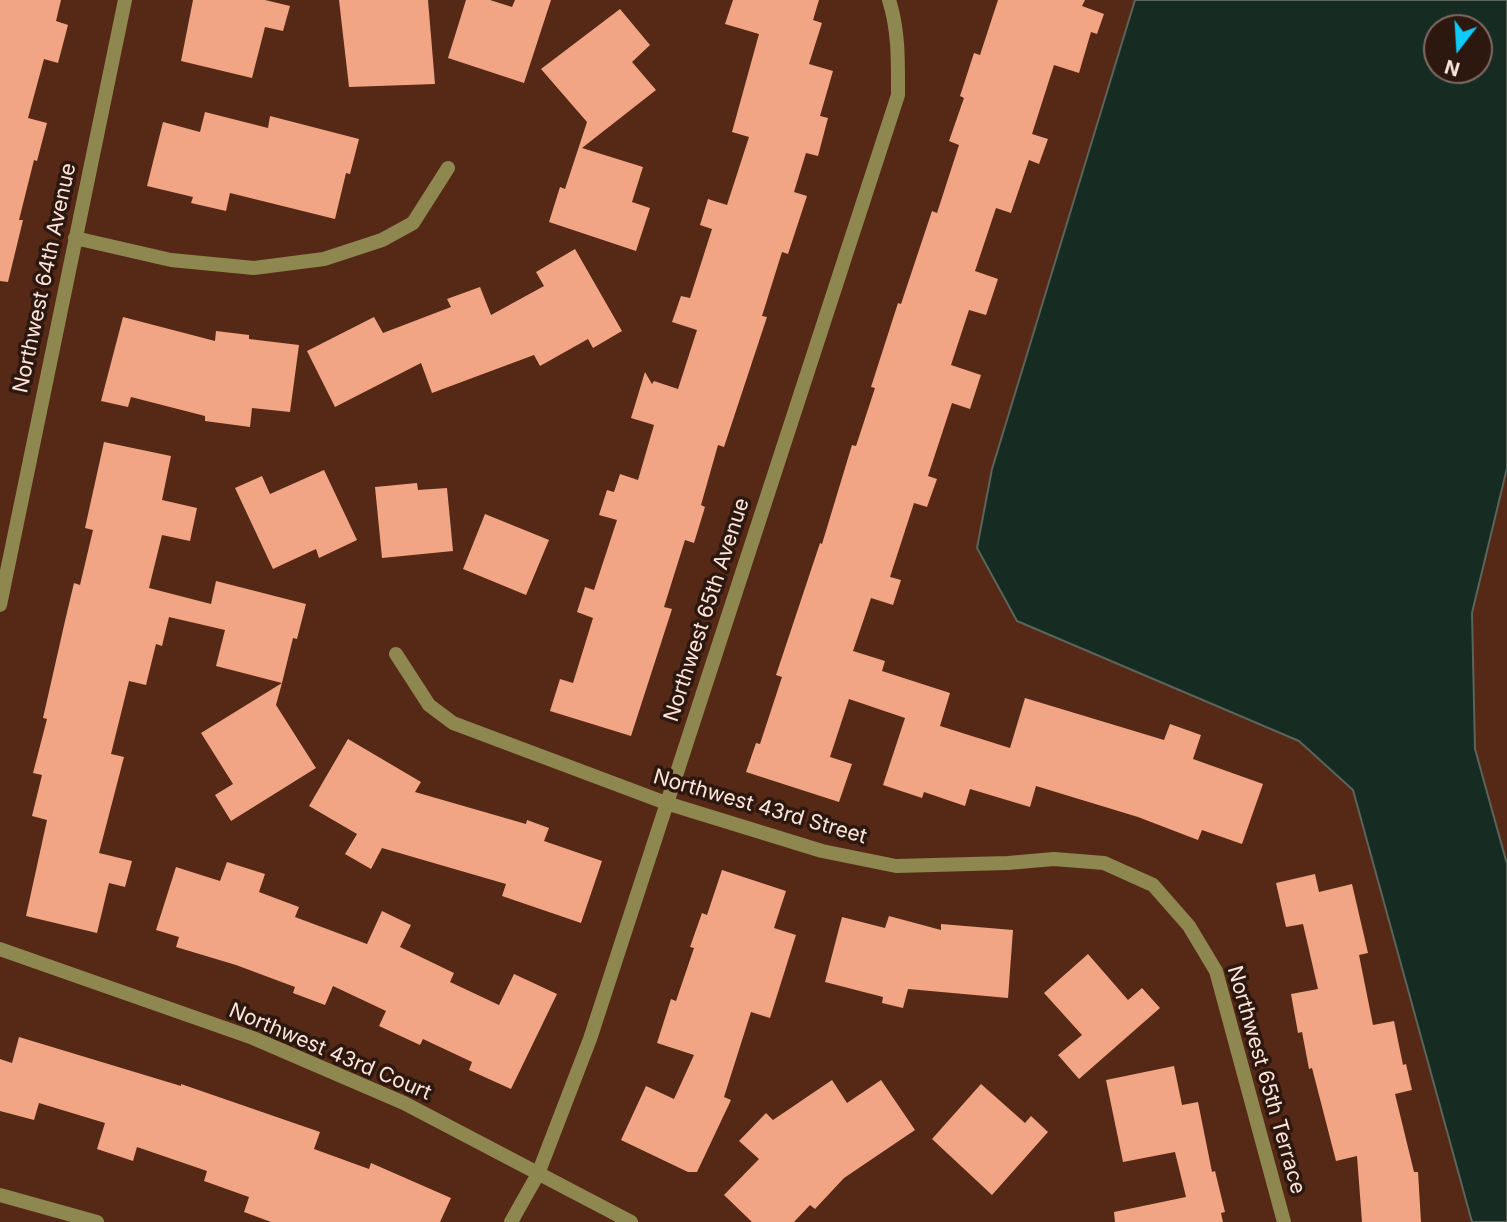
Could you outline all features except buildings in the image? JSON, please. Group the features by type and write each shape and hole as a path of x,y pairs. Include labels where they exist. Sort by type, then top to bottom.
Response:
{"street":[{"name":"Northwest 64th Avenue","path":"0,606 125,0"},
{"name":"Northwest 65th Avenue","path":"511,1222 538,1174 590,1039 898,95 899,54 889,0"},
{"path":"75,238 172,261 241,267 254,268 324,259 382,240 413,223 448,168"},
{"name":"Northwest 43rd Street","path":"396,654 429,705 453,723 666,803 822,851 896,866 1054,859 1104,863 1153,885"},
{"name":"Northwest 65th Terrace","path":"1153,885 1189,926 1216,971 1284,1222"},
{"name":"Northwest 43rd Court","path":"0,948 253,1038 404,1103 631,1222"},
{"path":"0,1195 97,1222"}],"shaded area":[{"path":"1135,0 1507,0 1507,468 1472,613 1475,749 1507,864 1507,1222 1472,1222 1353,790 1299,741 1017,621 977,548 992,469"}]}
